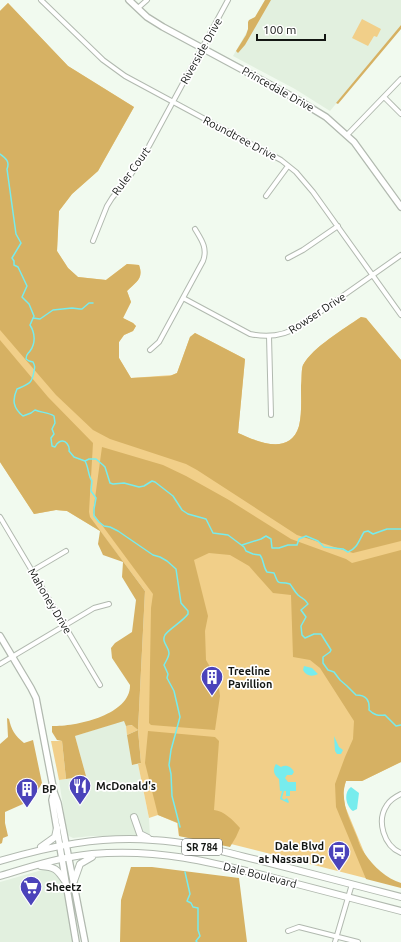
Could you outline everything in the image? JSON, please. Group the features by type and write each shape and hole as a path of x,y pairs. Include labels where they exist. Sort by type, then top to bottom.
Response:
{"main road":[{"path":"134,817 140,834 153,840"},
{"path":"36,851 53,840 56,835 57,828"},
{"name":"Dale Boulevard","path":"0,861 67,844 104,840 153,840 190,844 401,897"},
{"name":"Dale Boulevard","path":"0,876 69,857 99,854 152,853 195,859 401,911"},
{"path":"74,881 80,864 86,859 99,854"},
{"path":"37,865 54,868 59,871 65,881"}],"street":[{"name":"Roundtree Drive","path":"42,0 108,64 125,76 288,166 303,180 338,226 401,315"},
{"name":"Princedale Drive","path":"129,0 152,20 318,111 337,125 362,152 401,206"},
{"path":"138,8 147,0"},
{"name":"Riverside Drive","path":"173,102 228,0"},
{"path":"347,135 401,79"},
{"path":"384,97 401,114"},
{"name":"Ruler Court","path":"93,241 107,206 116,192 138,165 173,102"},
{"path":"266,196 288,166"},
{"path":"288,258 307,248 338,226"},
{"path":"150,350 159,342 205,257 203,243 195,229"},
{"name":"Rowser Drive","path":"183,298 246,332 255,335 269,336 286,333 300,326 401,255"},
{"path":"269,336 271,415"},
{"name":"Mahoney Drive","path":"0,517 100,684"},
{"path":"32,571 66,551"},
{"path":"0,664 94,608 109,604"},
{"path":"0,636 36,698 54,792 58,800 67,844 85,942"},
{"path":"54,792 52,800 76,942"},
{"path":"401,794 396,796 387,805 383,813 382,826 386,840 393,849 401,853"},
{"path":"335,942 352,884"},
{"path":"288,931 299,927 358,942"}],"shaded area":[{"path":"265,0 401,0 401,25 330,111 295,89 233,56"},
{"path":"265,0 271,0 245,45 238,53 236,51 246,35 249,20 255,17"},
{"path":"8,3 68,66 134,107 98,171 72,194 59,211 57,251 68,268 78,277 106,280 127,264 139,265 140,277 127,291 131,302 123,318 136,326 133,331 124,335 119,342 119,358 131,378 172,375 177,373 190,337 195,333 245,359 238,433 264,443 281,444 288,441 295,435 299,426 303,365 321,345 338,333 361,317 366,318 401,360 401,762 362,781 346,781 343,792 345,806 371,869 369,879 227,843 179,836 177,823 158,815 149,818 138,764 141,763 138,730 145,591 100,531 67,511 56,510 34,514 0,462 0,11"},
{"path":"8,3 68,66 134,107 98,171 72,194 59,211 57,251 68,268 78,277 106,280 127,264 139,265 140,277 127,291 131,302 123,318 136,326 133,331 124,335 119,342 119,358 131,378 170,376 177,373 190,337 195,333 245,359 238,433 264,443 281,444 288,441 295,435 299,426 303,365 321,345 329,339 361,317 366,318 401,360 401,541 353,553 297,535 186,464 110,439 93,430 56,395 0,330 0,11"},
{"path":"362,19 381,29 377,37 374,36 368,46 352,38"},
{"path":"401,25 401,29 338,104 336,103"},
{"path":"0,340 48,397 93,443 89,512 90,517 145,591 138,730 132,725 126,726 124,721 75,736 86,776 66,779 62,741 57,740 52,732 52,726 74,724 100,717 112,711 121,704 128,695 130,685 112,658 111,648 115,643 132,632 136,600 122,577 123,562 103,555 98,544 100,531 67,511 56,510 34,514 0,462"},
{"path":"102,447 163,465 229,500 291,539 346,559 352,563 401,550 401,762 362,781 346,781 344,795 346,810 362,850 368,859 381,872 401,883 401,888 366,879 336,807 335,784 353,739 354,721 320,668 310,660 293,657 291,595 273,593 249,566 230,555 209,553 194,560 208,616 205,631 206,660 218,681 220,696 215,730 151,725 149,723 151,608 153,594 93,513"},
{"path":"7,718 9,719 18,738 24,743 33,740 42,783 32,800 5,812 5,823 8,836 3,838 2,843 0,844 0,744 8,737"},
{"path":"125,720 133,765 138,764 149,818 150,837 91,836 73,838 67,833 59,780 86,776 75,736"},
{"path":"133,725 138,730 127,735 126,726"},
{"path":"138,730 141,763 132,765 127,735"},
{"path":"148,731 215,737 219,741 214,810 225,814 240,828 230,847 179,836 178,823 158,815 145,763"},
{"path":"51,741 62,741 66,779 59,780"},
{"path":"131,867 152,867 239,878 247,942 120,942 121,900"},
{"path":"49,868 61,875 74,942 0,942 0,882"}],"water":[{"path":"304,666 312,668 318,674 311,676 307,675 303,670"},
{"path":"334,736 339,747 343,750 341,754 337,754 335,751"},
{"path":"276,764 281,767 289,766 294,772 292,775 287,775 285,778 288,782 296,782 296,791 290,791 290,796 286,796 286,791 284,791 282,798 284,800 287,798 288,803 280,799 282,791 280,791 279,779 274,772"},
{"path":"351,787 359,793 357,809 353,811 346,799 347,793"}],"waterway":[{"path":"0,154 8,162 7,169 16,234 21,243 12,258 14,265 18,267 27,286 22,297 29,304 34,316 30,325 33,331 34,341 26,359 33,362 35,368 31,381 27,385 17,389 14,397 14,404 17,410 23,416 35,410 54,416 55,423 52,429 54,434 51,438 52,446 55,447 58,442 64,441 74,457 85,461 89,459 96,459 105,467 110,483 124,483 139,487 152,481 155,482 173,496 182,510 188,514 206,519 213,533 228,535 244,547 246,551 260,555 267,572 274,573 279,583 290,584 298,595 307,602 308,604 301,610 306,617 301,626 302,635 305,638 314,634 321,634 331,650 323,657 323,663 328,670 334,672 356,695 365,697 369,703 369,710 371,712 376,715 385,715 396,726 401,725"},
{"path":"33,318 40,319 53,310 72,308 82,309 89,303 93,303"},
{"path":"85,461 92,481 91,491 96,498 94,516 104,526 118,531 153,555 167,561 176,569 181,603 188,611 188,614 167,633 164,638 169,653 164,665 168,674 167,678 174,691 180,717 171,750 169,765 172,796 180,827"},
{"path":"242,545 266,536 271,539 272,548 279,548 288,545 297,545 299,539 306,536 318,541 324,547 343,549 348,552 356,546 364,532 368,531 373,534 387,529 401,529"},
{"path":"185,872 190,894 187,901 191,903 193,907 198,908 198,930 200,936 196,941 197,942"}],"place":[{"name":"Treeline Pavillion","path":"212,696"},
{"name":"McDonald's","path":"80,806"},
{"name":"BP","path":"27,808"},
{"name":"Dale Blvd at Nassau Dr","path":"339,872"},
{"name":"Sheetz","path":"31,906"}]}
